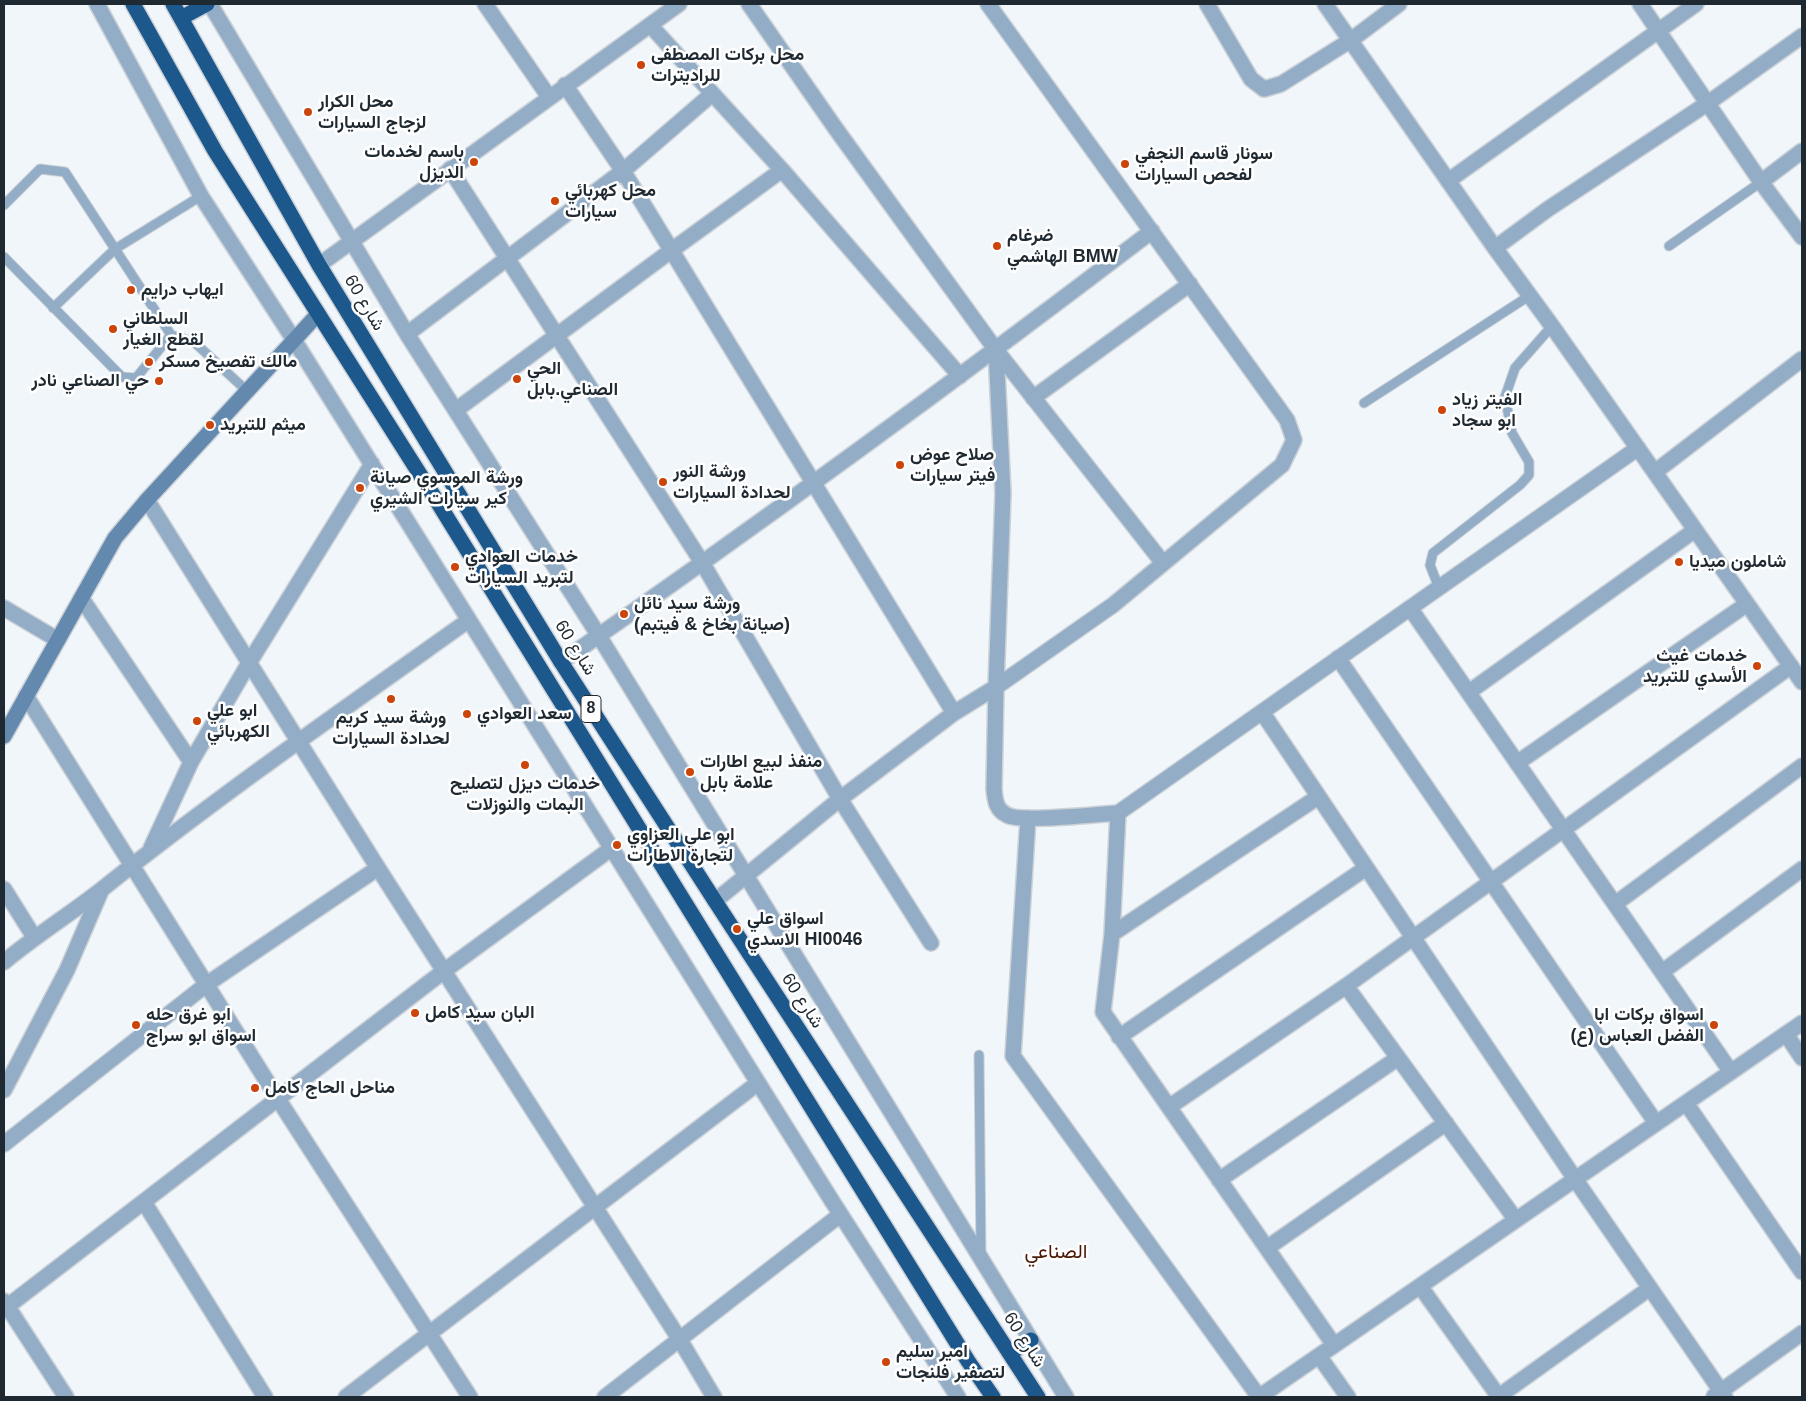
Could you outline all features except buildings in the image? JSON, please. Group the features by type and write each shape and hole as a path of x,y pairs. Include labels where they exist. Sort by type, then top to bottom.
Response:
{"highway":[{"name":"8","path":"133,4 215,151 435,498 968,1361 994,1397"},
{"name":"شارع 60","path":"173,4 320,265 561,662 1038,1397"},
{"path":"180,18 209,4"},
{"path":"1010,1353 1031,1340"}],"street":[{"path":"97,4 201,196 372,464 840,1215 958,1397"},
{"path":"209,4 407,334 599,636 1066,1397"},
{"path":"485,4 549,98"},
{"path":"320,265 679,4"},
{"path":"749,4 842,137 996,350 1163,564"},
{"path":"715,901 840,799 954,713 996,687 1113,605 1282,465 1294,440 1287,420 988,4"},
{"path":"1207,4 1252,79 1264,89 1281,84 1351,40 1399,4"},
{"path":"1325,4 1802,682"},
{"path":"1640,4 1660,30 1761,182 1802,237"},
{"path":"1448,181 1696,4"},
{"path":"650,25 782,170 960,376"},
{"path":"1495,248 1548,209 1708,103 1802,36"},
{"path":"566,85 624,171 954,713"},
{"path":"407,334 624,171 712,94"},
{"path":"1761,182 1802,151"},
{"path":"450,169 703,564 840,799 930,943"},
{"path":"456,410 782,170"},
{"path":"561,662 703,564 813,484 996,350 1152,232"},
{"path":"1033,398 1190,284"},
{"path":"4,736 115,538 146,500 318,314"},
{"path":"996,350 1003,493 994,789 996,804 1000,810 1012,818 1118,813 1638,448"},
{"path":"1655,472 1802,360"},
{"path":"151,850 191,762 249,663 372,464"},
{"path":"146,500 378,868 680,1340 714,1397"},
{"path":"1468,692 1695,530"},
{"path":"82,599 191,762"},
{"path":"1517,763 1747,604"},
{"path":"4,608 58,640"},
{"path":"1410,608 1731,1072"},
{"path":"4,962 34,937 298,741 469,620"},
{"path":"1338,658 1656,1124"},
{"path":"1169,1107 1346,986 1791,666"},
{"path":"26,696 278,1099 470,1397"},
{"path":"1262,712 1720,1395 1802,1334"},
{"path":"1615,904 1802,766"},
{"path":"1112,934 1318,797"},
{"path":"1118,813 1112,934 1103,1012 1334,1345"},
{"path":"1028,818 1013,1056 1259,1397 1802,1023"},
{"path":"66,1397 5,1306 144,1202 444,971 612,848"},
{"path":"4,1144 207,984 378,868"},
{"path":"1119,1037 1366,868"},
{"path":"1662,972 1802,869"},
{"path":"4,889 34,937"},
{"path":"4,1090 67,970 101,889"},
{"path":"1346,986 1516,1220"},
{"path":"1786,1034 1802,1058"},
{"path":"1220,1180 1398,1058"},
{"path":"346,1397 758,1083"},
{"path":"1686,1103 1802,1272"},
{"path":"1267,1248 1446,1123"},
{"path":"144,1202 265,1397"},
{"path":"605,1397 840,1215"},
{"path":"1420,1286 1499,1397 1650,1288"},
{"path":"1319,1356 1348,1397"}],"lane":[{"path":"4,205 40,169 65,172 171,334 194,342 247,391"},
{"path":"1669,246 1761,182"},
{"path":"53,308 115,248 201,196"},
{"path":"4,257 122,377 136,378 171,334"},
{"path":"1364,403 1529,296"},
{"path":"1439,588 1430,566 1433,553 1520,485 1529,475 1529,462 1512,433 1505,397 1515,368 1552,326"},
{"path":"980,1055 981,1257"}],"place":[{"name":"محل بركات المصطفى للراديترات","path":"641,65"},
{"name":"محل الكرار لزجاج السيارات","path":"308,112"},
{"name":"باسم لخدمات الديزل","path":"474,162"},
{"name":"سونار قاسم النجفي لفحص السيارات","path":"1125,164"},
{"name":"محل كهربائي سيارات","path":"555,201"},
{"name":"ضرغام الهاشمي BMW","path":"997,246"},
{"name":"ايهاب درايم","path":"131,290"},
{"name":"السلطاني لقطع الغيار","path":"113,329"},
{"name":"مالك تفصيخ مسكر","path":"149,362"},
{"name":"الحي الصناعي.بابل","path":"517,379"},
{"name":"حي الصناعي نادر","path":"159,381"},
{"name":"الفيتر زياد ابو سجاد","path":"1442,410"},
{"name":"ميثم للتبريد","path":"210,425"},
{"name":"صلاح عوض فيتر سيارات","path":"900,465"},
{"name":"ورشة النور لحدادة السيارات","path":"663,482"},
{"name":"ورشة الموسوي صيانة كير سيارات الشيري","path":"360,488"},
{"name":"شاملون ميديا","path":"1679,562"},
{"name":"خدمات العوادي لتبريد السيارات","path":"455,567"},
{"name":"ورشة سيد نائل (صيانة بخاخ & فيتبم)","path":"624,614"},
{"name":"خدمات غيث الأسدي للتبريد","path":"1757,666"},
{"name":"ورشة سيد كريم لحدادة السيارات","path":"391,699"},
{"name":"سعد العوادي","path":"467,714"},
{"name":"ابو علي الكهربائي","path":"197,721"},
{"name":"خدمات ديزل لتصليح البمات والنوزلات","path":"525,765"},
{"name":"منفذ لبيع اطارات علامة بابل","path":"690,772"},
{"name":"ابو علي العزاوي لتجارة الاطارات","path":"617,845"},
{"name":"اسواق علي الاسدي Hl0046","path":"737,929"},
{"name":"البان سيد كامل","path":"415,1013"},
{"name":"ابو غرق حله اسواق ابو سراج","path":"136,1025"},
{"name":"اسواق بركات ابا الفضل العباس (ع)","path":"1714,1025"},
{"name":"مناحل الحاج كامل","path":"255,1088"},
{"name":"امير سليم لتصفير فلنجات","path":"886,1362"}],"district":[{"name":"الصناعي","path":"1056,1252"}]}
